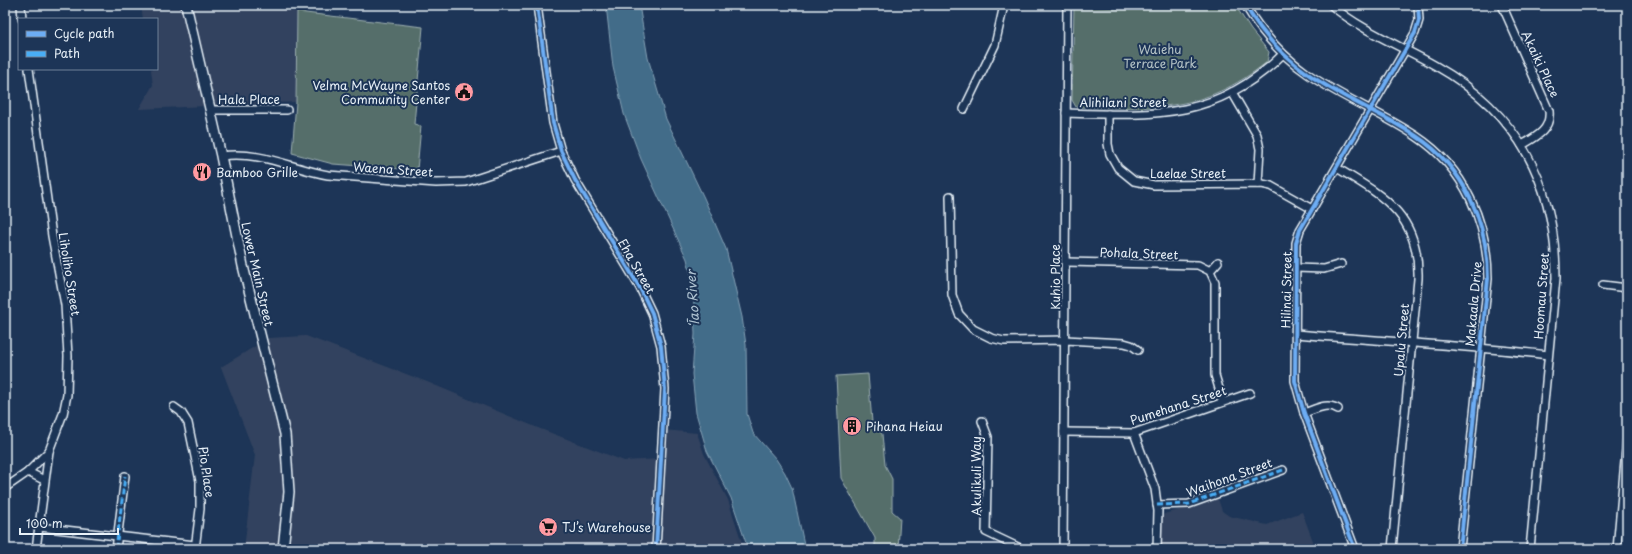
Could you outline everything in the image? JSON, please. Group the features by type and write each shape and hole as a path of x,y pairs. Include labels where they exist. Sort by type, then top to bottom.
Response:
{"street":[{"path":"21,5 22,18"},
{"name":"Lower Main Street","path":"186,5 211,110 243,266 285,434 289,492 283,549"},
{"name":"Eha Street","path":"537,5 553,123 561,151 575,180 640,288 658,331 663,360 665,389 656,549"},
{"path":"964,109 995,45 1004,5"},
{"name":"Kuhio Place","path":"1063,549 1067,5"},
{"name":"Makaala Drive","path":"1245,5 1255,22 1283,54 1307,74 1412,133 1432,148 1457,175 1475,207 1481,224 1488,261 1488,279 1460,549"},
{"name":"Hoomau Street","path":"1331,5 1355,23 1458,79 1478,94 1497,112 1522,145 1539,177 1553,226 1556,252 1556,278 1530,549"},
{"name":"Hilinai Street","path":"1355,549 1296,389 1294,374 1298,236 1418,25 1418,5"},
{"name":"Akaiki Place","path":"1502,5 1549,108 1549,120 1544,130 1522,145"},
{"name":"Alihilani Street","path":"1066,113 1108,114 1174,112 1202,106 1232,92 1264,72 1283,54"},
{"name":"Liholiho Street","path":"29,70 52,236 65,305 68,335 67,395 61,421 49,451 36,549"},
{"path":"1232,92 1257,135 1260,149 1258,184"},
{"name":"Hala Place","path":"211,110 287,110"},
{"name":"Laelae Street","path":"1108,114 1108,144 1110,154 1118,168 1134,180 1154,185 1258,184 1271,186 1312,209"},
{"name":"Waena Street","path":"221,156 260,156 308,171 328,175 454,183 480,179 561,151"},
{"name":"Upalu Street","path":"1337,168 1388,201 1402,217 1412,236 1418,268 1392,549"},
{"path":"950,196 950,288 954,301 963,319 978,333 997,340 1065,340 1124,343 1131,345 1138,350"},
{"name":"Pohala Street","path":"1066,262 1198,265 1210,271"},
{"path":"1218,262 1210,271 1215,282 1215,375 1223,402"},
{"path":"1296,268 1324,269 1341,264"},
{"path":"1603,285 1627,288"},
{"path":"1295,334 1412,344 1480,347 1548,355"},
{"name":"Pumehana Street","path":"1064,432 1134,433 1250,393"},
{"path":"1304,413 1326,406 1338,409"},
{"name":"Pio Place","path":"174,407 181,412 188,423 200,481 200,509 195,547"},
{"name":"Akulikuli Way","path":"982,421 988,437 986,532 1022,549"},
{"path":"1134,433 1152,478 1158,505 1157,549"},
{"path":"1617,549 1627,439"},
{"path":"5,488 28,472 49,451"},
{"name":"Waihona Street","path":"1158,505 1189,504 1283,470"},
{"path":"28,472 44,480"},
{"path":"116,549 125,476"},
{"path":"39,527 118,535 195,547"}],"shaded area":[{"path":"141,5 275,5 297,12 296,102 139,109 153,85 151,70 158,70 158,18 143,18"},
{"path":"606,5 639,5 648,58 666,119 704,198 726,249 742,317 746,345 747,414 753,433 776,459 792,488 805,549 748,549 731,498 707,451 696,413 692,374 695,334 693,283 687,259 641,159 624,114 613,67"},
{"path":"306,336 427,382 538,428 624,461 661,459 663,430 697,433 704,454 728,500 744,549 244,549 255,455 221,367 269,338"},
{"path":"1218,499 1222,511 1229,516 1267,525 1302,512 1316,549 1160,549 1161,519 1164,514"}],"green space":[{"name":"Waiehu Terrace Park","path":"1074,5 1129,9 1152,5 1235,5 1251,30 1269,52 1267,62 1243,79 1220,91 1198,99 1154,107 1076,107 1072,100"},
{"path":"297,12 423,27 414,124 421,126 417,170 333,164 292,153 296,102"},
{"path":"868,374 872,422 882,434 885,465 892,479 892,511 900,518 898,549 875,549 875,538 841,478 836,376"}],"marked path":[{"path":"1157,505 1189,504 1283,470"},
{"path":"116,549 125,476"}],"cycle path":[{"path":"537,5 553,123 561,151 575,180 640,288 652,313 661,346 665,389 656,549"},
{"path":"1245,5 1265,34 1298,67 1334,91 1390,120 1416,136 1433,149 1448,164 1460,181 1470,198 1478,218 1484,238 1488,279 1460,549"},
{"path":"1355,549 1304,413 1295,381 1296,243 1300,230 1415,33 1419,20 1418,5"}],"place":[{"name":"Velma McWayne Santos Community Center","path":"464,92"},
{"name":"Bamboo Grille","path":"202,172"},
{"name":"Pihana Heiau","path":"852,426"},
{"name":"TJ’s Warehouse","path":"548,527"}],"water label":[{"name":"ʻĪao River","path":"692,299"}]}
